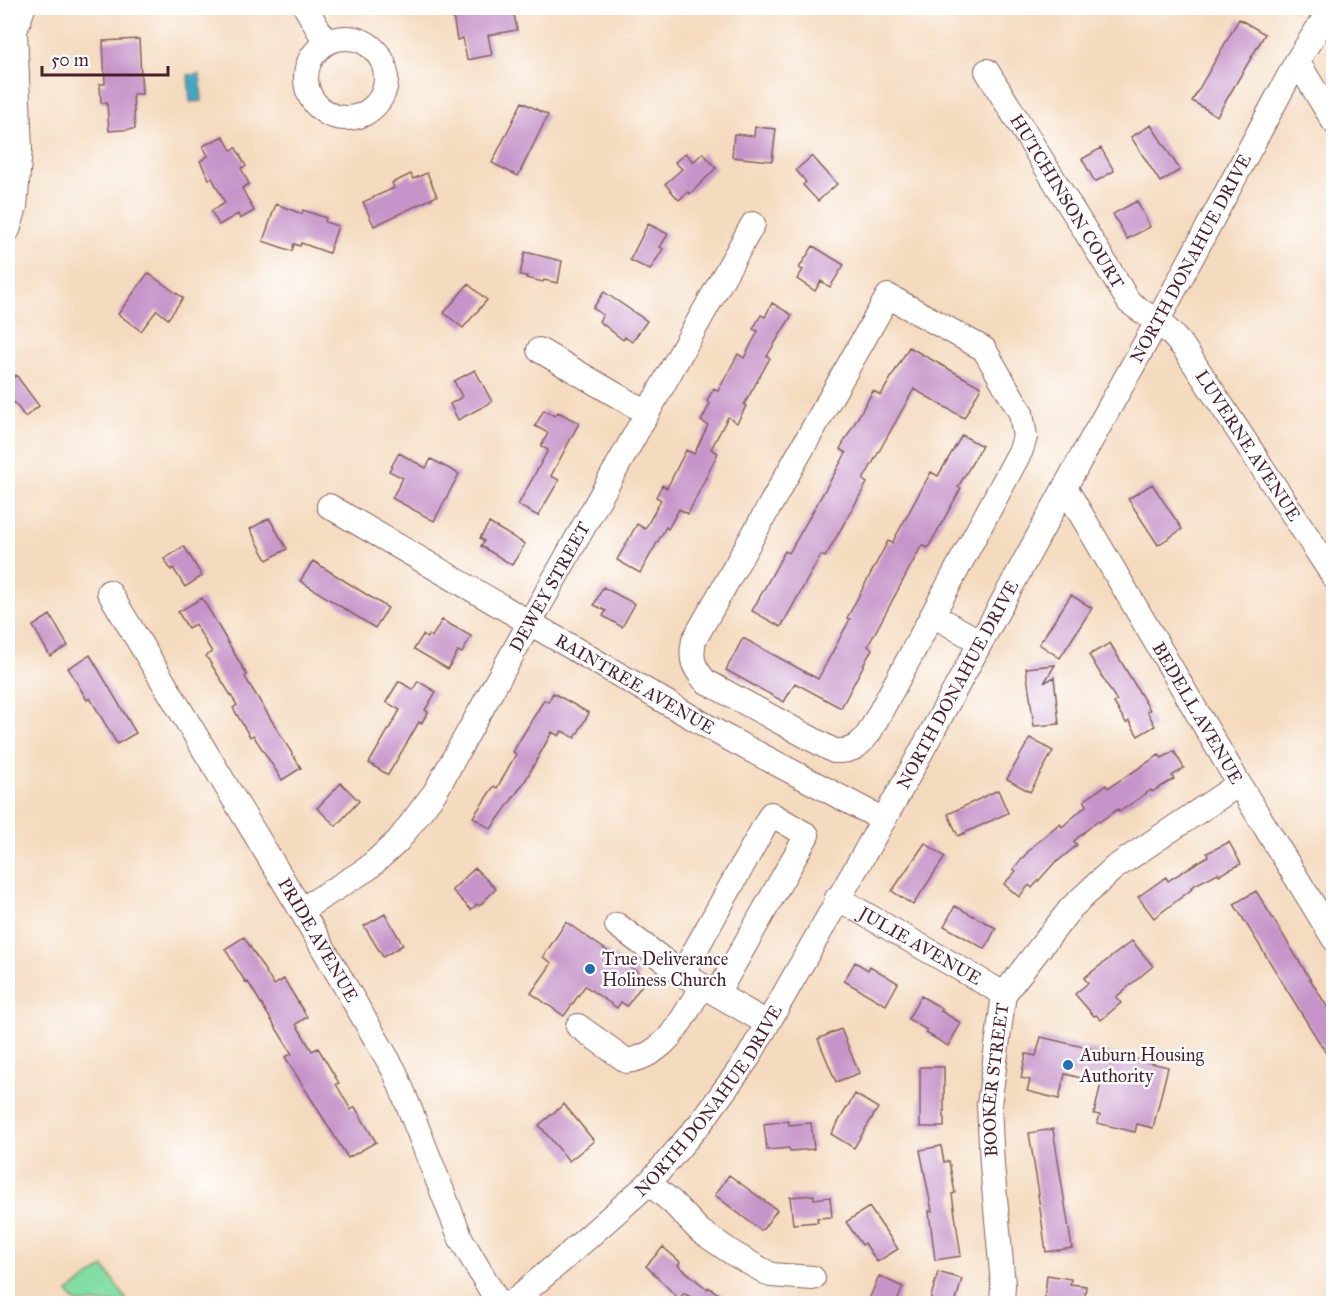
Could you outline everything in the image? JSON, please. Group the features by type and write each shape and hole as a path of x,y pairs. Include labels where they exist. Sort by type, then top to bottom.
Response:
{"street":[{"path":"8,230 15,207 20,149 15,31 23,8"},
{"path":"306,8 326,44"},
{"name":"NORTH DONAHUE DRIVE","path":"510,1304 649,1183 702,1121 738,1073 884,820 1297,61 1331,8"},
{"path":"1297,61 1334,122"},
{"name":"HUTCHINSON COURT","path":"987,70 1129,302 1157,322"},
{"name":"DEWEY STREET","path":"301,910 358,875 398,841 435,792 753,224"},
{"path":"888,296 984,348 1021,414 1025,437 1021,450 933,615 868,733 858,746 848,752 834,751 743,700 705,681 695,668 692,653 694,640 888,296"},
{"name":"LUVERNE AVENUE","path":"1157,322 1168,330 1184,348 1334,577"},
{"path":"539,350 647,412"},
{"name":"BEDELL AVENUE","path":"1065,487 1239,784 1334,939"},
{"name":"RAINTREE AVENUE","path":"329,506 724,736 884,820"},
{"name":"PRIDE AVENUE","path":"109,592 366,1019 395,1072 461,1239 499,1304"},
{"path":"933,615 980,642"},
{"path":"724,736 743,700"},
{"name":"BOOKER STREET","path":"1002,1304 1004,1285 992,1165 990,1105 1004,994 1071,908 1114,868 1239,784"},
{"path":"578,1026 627,1061 641,1059 657,1051 676,1029 700,985 771,814 807,835 700,985"},
{"name":"JULIE AVENUE","path":"837,898 1004,994"},
{"path":"617,925 700,985 767,1023"},
{"path":"649,1183 672,1202 700,1231 734,1254 771,1275 813,1278"}],"green space":[{"path":"104,1267 129,1303 76,1303 68,1292"}],"water":[{"path":"200,74 202,101 190,102 188,75"}],"building":[{"path":"478,8 478,10 513,8 517,30 488,35 492,55 467,60 463,38 457,40 452,10"},
{"path":"1239,19 1265,34 1217,116 1192,101"},
{"path":"139,39 142,94 133,94 135,129 109,131 107,103 101,103 100,84 105,84 103,41"},
{"path":"522,102 548,115 518,176 492,163"},
{"path":"1151,125 1180,170 1160,182 1131,137"},
{"path":"755,127 776,129 772,161 732,157 734,134 754,136"},
{"path":"223,136 231,150 236,148 246,166 241,168 249,184 242,188 254,211 240,219 238,214 219,225 211,211 225,203 200,161 208,156 203,146"},
{"path":"1101,148 1114,171 1095,182 1082,159"},
{"path":"686,153 693,162 703,153 716,168 690,194 688,192 679,200 665,184 682,169 675,162"},
{"path":"812,156 837,184 818,201 803,185 806,182 796,170"},
{"path":"427,173 437,196 374,226 363,202 394,188 392,183 411,174 413,179"},
{"path":"1137,201 1150,227 1127,239 1113,214"},
{"path":"276,204 302,214 303,210 326,218 325,222 338,226 329,253 301,243 300,246 294,244 292,251 263,241"},
{"path":"648,224 668,234 660,247 663,249 650,270 630,260"},
{"path":"813,246 844,265 830,287 821,281 815,291 797,279 803,270 799,268"},
{"path":"525,252 562,261 558,283 544,280 543,282 520,275"},
{"path":"148,273 183,298 168,319 157,310 141,331 118,314"},
{"path":"468,284 487,300 463,328 444,313"},
{"path":"604,292 647,321 632,342 625,337 623,340 599,321 603,315 593,308"},
{"path":"772,303 792,315 767,356 770,358 744,405 746,406 737,423 728,417 711,449 718,453 688,514 679,509 640,573 617,560 637,524 645,529 661,500 656,497 662,485 667,488 686,450 694,454 708,425 701,421 710,404 707,401 714,388 718,391 738,354 744,358 758,331 753,329 761,315 765,317"},
{"path":"909,347 981,387 964,418 914,389 863,480 867,483 825,557 821,555 781,627 752,611 785,551 789,553 846,453 840,449 873,391 881,395"},
{"path":"475,370 492,402 458,420 450,404 462,397 454,381"},
{"path":"16,375 39,406 25,417 14,402 8,407 8,382"},
{"path":"544,410 555,416 558,412 579,423 551,476 559,480 538,516 518,505 548,450 541,446 548,433 535,426"},
{"path":"962,435 982,446 958,487 961,488 928,548 922,545 868,646 872,649 841,708 795,683 784,702 726,670 743,638 818,679 888,541 892,543 931,472 938,476"},
{"path":"399,453 426,468 431,459 459,474 434,521 392,498 403,478 389,471"},
{"path":"1152,484 1182,529 1158,545 1128,499"},
{"path":"269,518 287,549 267,560 250,529"},
{"path":"489,523 525,544 512,565 481,546 484,541 480,538"},
{"path":"184,546 202,576 185,587 173,568 171,570 164,559"},
{"path":"313,561 388,608 375,628 300,581"},
{"path":"603,587 635,604 622,627 603,616 606,611 594,605"},
{"path":"1071,595 1092,608 1060,658 1039,644"},
{"path":"202,598 247,675 245,677 301,768 282,780 253,735 250,737 233,708 237,705 206,656 212,652 195,624 188,628 178,612"},
{"path":"50,615 68,646 50,656 33,626"},
{"path":"442,620 471,636 462,653 458,651 448,669 414,649 423,635 427,638 429,635 432,637"},
{"path":"1110,643 1150,710 1147,711 1155,726 1138,736 1129,721 1126,723 1114,703 1117,701 1089,655"},
{"path":"90,655 136,733 117,744 90,698 87,700 68,668"},
{"path":"1055,665 1044,683 1054,677 1059,724 1034,726 1026,668"},
{"path":"399,681 413,690 418,681 436,692 425,710 428,712 421,724 419,722 388,775 369,763 400,710 386,702"},
{"path":"553,693 589,713 575,738 562,731 559,736 552,732 525,781 491,829 473,817 494,786 497,788 516,754 513,752 521,738 544,700 548,702"},
{"path":"1030,738 1053,751 1030,792 1007,779"},
{"path":"1174,751 1184,768 1172,776 1174,779 1152,792 1151,790 1119,812 1118,809 1099,822 1097,821 1074,841 1077,845 1057,860 1032,888 1029,885 1019,897 1004,884 1016,871 1013,869 1033,846 1060,823 1062,827 1087,805 1084,801 1106,785 1108,788 1159,755 1162,758"},
{"path":"341,783 359,801 336,826 317,808"},
{"path":"998,790 1008,813 958,836 948,814"},
{"path":"1229,842 1241,864 1191,887 1192,889 1154,918 1138,897 1166,877 1168,881 1208,856 1207,853"},
{"path":"925,843 945,857 913,905 892,891"},
{"path":"475,868 496,889 479,906 477,904 471,910 452,890"},
{"path":"1256,891 1334,1018 1334,1066 1234,904"},
{"path":"955,906 996,928 985,949 944,926"},
{"path":"385,914 403,945 383,957 364,926"},
{"name":"True Deliverance Holiness Church","path":"566,922 640,974 636,980 642,985 627,1006 621,1002 617,1008 585,986 564,1016 531,993 552,963 543,957"},
{"path":"244,937 274,985 284,979 307,1017 296,1024 312,1051 318,1048 339,1083 336,1084 351,1110 355,1107 376,1142 348,1158 285,1057 292,1054 225,949"},
{"path":"1132,941 1153,966 1116,997 1121,1003 1101,1020 1096,1015 1094,1016 1075,994 1088,983 1084,978"},
{"path":"855,962 868,970 870,966 898,983 886,1005 844,981"},
{"path":"921,996 961,1023 948,1046 908,1019"},
{"path":"841,1029 859,1073 836,1082 818,1039"},
{"path":"1041,1037 1168,1067 1153,1128 1137,1124 1135,1132 1097,1123 1100,1115 1094,1114 1101,1083 1065,1074 1059,1099 1027,1091 1030,1080 1021,1078 1026,1054 1036,1056"},
{"path":"920,1067 944,1067 944,1127 920,1127"},
{"path":"855,1094 878,1108 854,1148 831,1134"},
{"path":"564,1104 594,1141 569,1161 539,1125"},
{"path":"788,1121 789,1125 811,1123 814,1149 767,1150 764,1124"},
{"path":"1053,1129 1072,1248 1046,1252 1029,1133"},
{"path":"941,1146 944,1162 949,1161 955,1193 952,1194 961,1256 935,1260 929,1211 932,1211 920,1150"},
{"path":"729,1175 777,1210 763,1229 760,1230 715,1195"},
{"path":"814,1195 814,1199 830,1197 832,1217 817,1218 818,1222 793,1224 790,1197"},
{"path":"869,1207 898,1249 877,1262 865,1243 862,1245 846,1222"},
{"path":"663,1247 680,1262 678,1265 707,1289 708,1287 735,1304 698,1304 684,1293 679,1299 646,1266"},
{"path":"938,1272 962,1279 955,1304 929,1304"},
{"path":"1047,1275 1071,1279 1070,1284 1086,1286 1084,1304 1044,1304"},
{"path":"879,1276 903,1287 896,1304 867,1304"}],"place":[{"name":"True Deliverance Holiness Church","path":"590,969"},
{"name":"Auburn Housing Authority","path":"1068,1065"}]}
